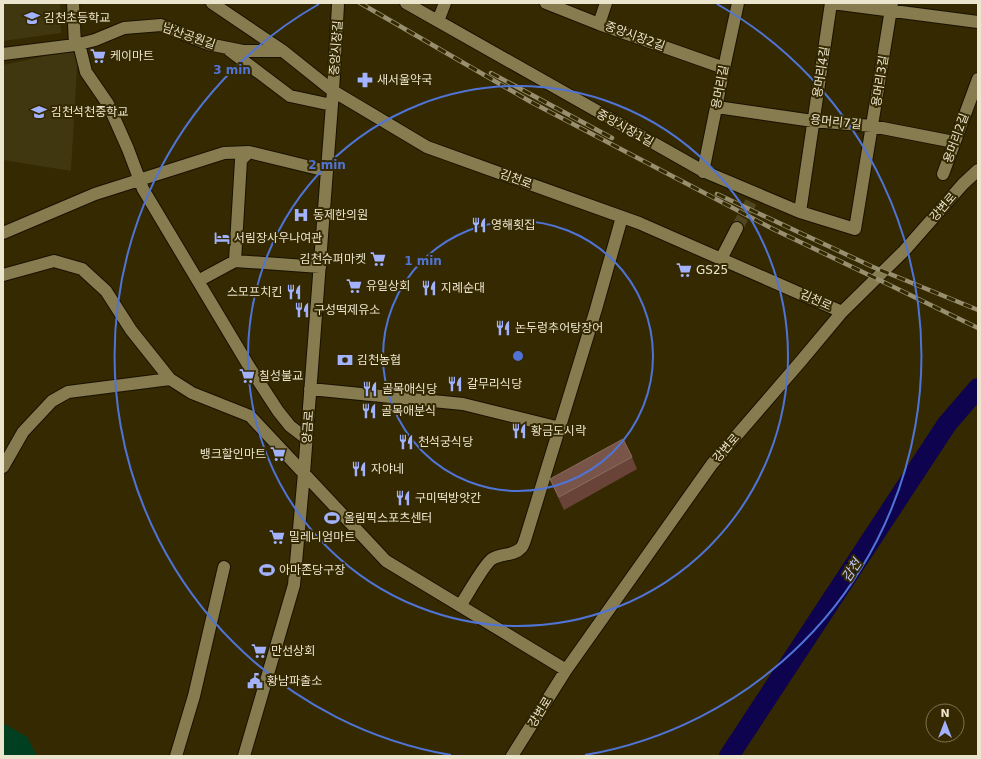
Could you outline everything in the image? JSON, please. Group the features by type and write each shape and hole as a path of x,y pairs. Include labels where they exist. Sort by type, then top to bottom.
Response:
{"street":[{"path":"73,3 77,45 86,72 108,104 128,149 143,189 250,368 278,411 290,426 307,439"},
{"name":"김천로","path":"212,3 283,51 333,92 427,147 639,223 842,312"},
{"name":"중앙시장1길","path":"406,3 703,172 753,198 855,230"},
{"path":"438,21 445,3"},
{"name":"중앙시장2길","path":"546,3 598,24 724,68"},
{"path":"598,24 606,3"},
{"name":"용머리길","path":"703,172 738,3"},
{"path":"831,3 892,7 978,22"},
{"name":"용머리4길","path":"800,212 831,3"},
{"name":"중앙시장길","path":"333,92 338,5"},
{"name":"용머리3길","path":"855,230 892,7"},
{"name":"남산공원길","path":"3,54 77,45 95,40 124,28 161,25 208,44 226,48 243,51 283,51"},
{"path":"226,48 290,96 332,105"},
{"name":"용머리2길","path":"943,174 978,79"},
{"name":"양금로","path":"244,756 294,585 307,439 333,92"},
{"name":"용머리7길","path":"717,107 813,120 872,126 954,142"},
{"path":"3,233 95,194 224,152 249,152 327,171"},
{"path":"235,261 241,160 249,152"},
{"name":"강변로","path":"512,756 566,670 712,464 842,312 904,251 963,184 978,170"},
{"path":"460,606 485,566 491,560 499,555 515,553 522,548 526,540 596,309 622,217"},
{"path":"721,259 737,228"},
{"path":"198,281 235,261 320,267"},
{"path":"3,275 54,262 82,269 106,291 131,330 170,379 192,392 250,416 386,561 566,670"},
{"path":"3,467 23,432 52,401 68,392 170,379"},
{"path":"310,389 463,404 560,428"},
{"path":"176,756 194,696 224,567"}],"shaded area":[{"name":"김천초등학교","path":"3,3 60,3 61,33 3,41"},
{"name":"김천석천중학교","path":"78,49 71,171 3,160 3,65"}],"green space":[{"path":"3,723 27,737 37,756 3,756"}],"building":[{"path":"623,439 632,457 559,497 550,479"}],"waterway":[{"name":"감천","path":"729,756 947,424 978,388"}],"tunnel":[{"path":"737,228 751,202"}],"railway":[{"path":"360,3 531,102 773,229 978,328"},
{"path":"491,73 612,138"},
{"path":"717,194 873,267 978,310"}],"place":[{"name":"김천초등학교","path":"32,18"},
{"name":"케이마트","path":"98,56"},
{"name":"새서울약국","path":"365,80"},
{"name":"김천석천중학교","path":"39,112"},
{"name":"동제한의원","path":"301,215"},
{"name":"영해횟집","path":"479,225"},
{"name":"서림장사우나여관","path":"222,238"},
{"name":"김천슈퍼마켓","path":"378,259"},
{"name":"GS25","path":"684,270"},
{"name":"유일상회","path":"354,286"},
{"name":"지례순대","path":"429,288"},
{"name":"스모프치킨","path":"294,292"},
{"name":"구성떡제유소","path":"302,310"},
{"name":"논두렁추어탕장어","path":"503,328"},
{"name":"김천농협","path":"345,360"},
{"name":"칠성불교","path":"247,376"},
{"name":"갈무리식당","path":"455,384"},
{"name":"골목애식당","path":"370,389"},
{"name":"골목애분식","path":"369,411"},
{"name":"황금도시락","path":"519,431"},
{"name":"천석궁식당","path":"406,442"},
{"name":"뱅크할인마트","path":"278,454"},
{"name":"자야네","path":"359,469"},
{"name":"구미떡방앗간","path":"403,498"},
{"name":"올림픽스포츠센터","path":"332,518"},
{"name":"밀레니엄마트","path":"277,537"},
{"name":"아마존당구장","path":"267,570"},
{"name":"만선상회","path":"259,651"},
{"name":"황남파출소","path":"255,681"}]}
